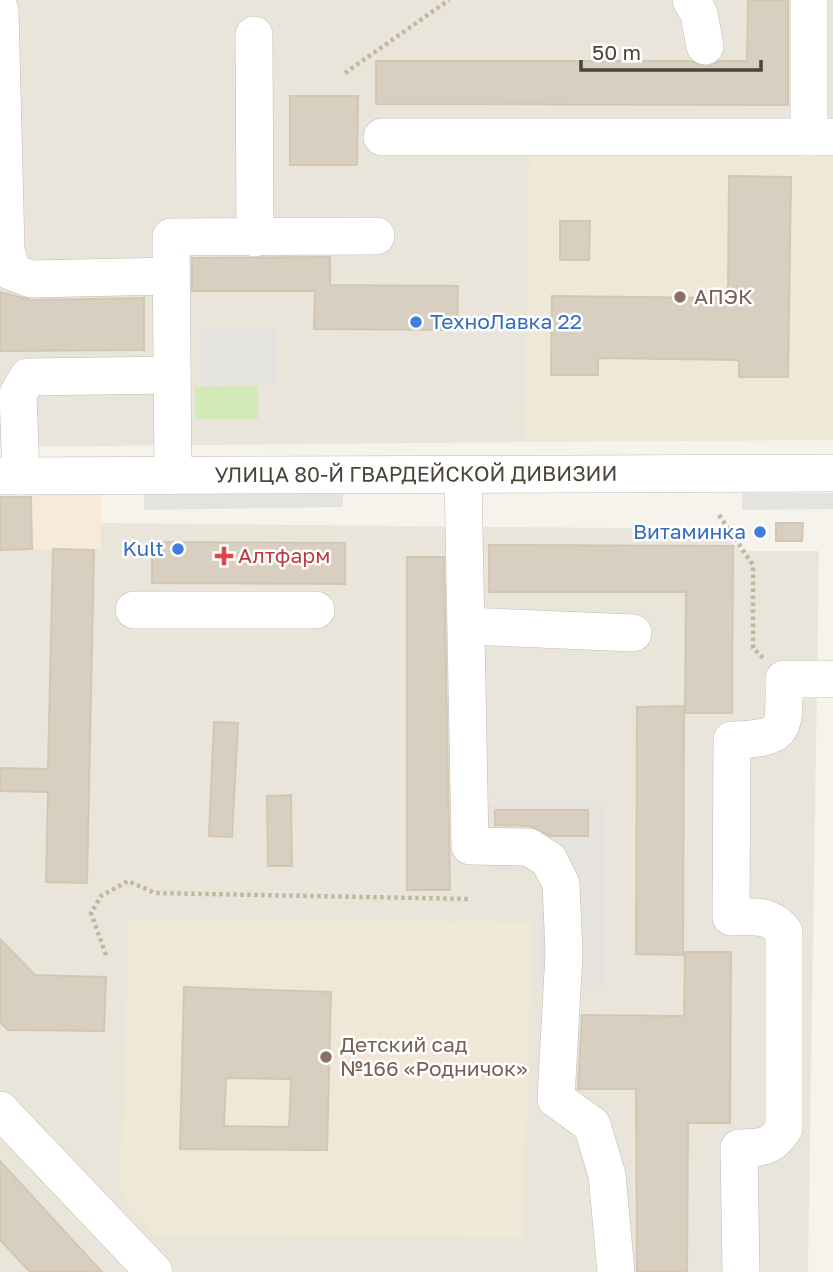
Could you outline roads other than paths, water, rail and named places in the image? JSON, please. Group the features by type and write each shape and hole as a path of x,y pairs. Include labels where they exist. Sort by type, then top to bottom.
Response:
{"street":[{"path":"691,0 699,14 705,46"},
{"path":"382,137 821,137 809,0"},
{"path":"0,10 6,250 12,272 31,279 171,276"},
{"path":"254,35 256,238"},
{"path":"173,475 171,237 376,236"},
{"path":"10,476 18,394 28,377 172,375"},
{"name":"УЛИЦА 80-Й ГВАРДЕЙСКОЙ ДИВИЗИИ","path":"10,476 833,472"},
{"path":"463,474 470,846 529,847 549,860 561,884 565,953 556,1098 592,1125 607,1175 616,1272"},
{"path":"134,610 316,610"},
{"path":"467,626 633,633"},
{"path":"741,1272 739,1148 765,1148 775,1142 784,1128 784,932 777,922 764,917 731,917 732,740 766,739 779,728 784,717 784,679 833,679"},
{"path":"0,1110 154,1272"}],"place":[{"name":"АПЭК","path":"680,297"},
{"name":"ТехноЛавка 22","path":"416,322"},
{"name":"Витаминка","path":"760,532"},
{"name":"Kult","path":"178,549"},
{"name":"Алтфарм","path":"224,556"},
{"name":"Детский сад №166 «Родничок»","path":"326,1057"}]}
